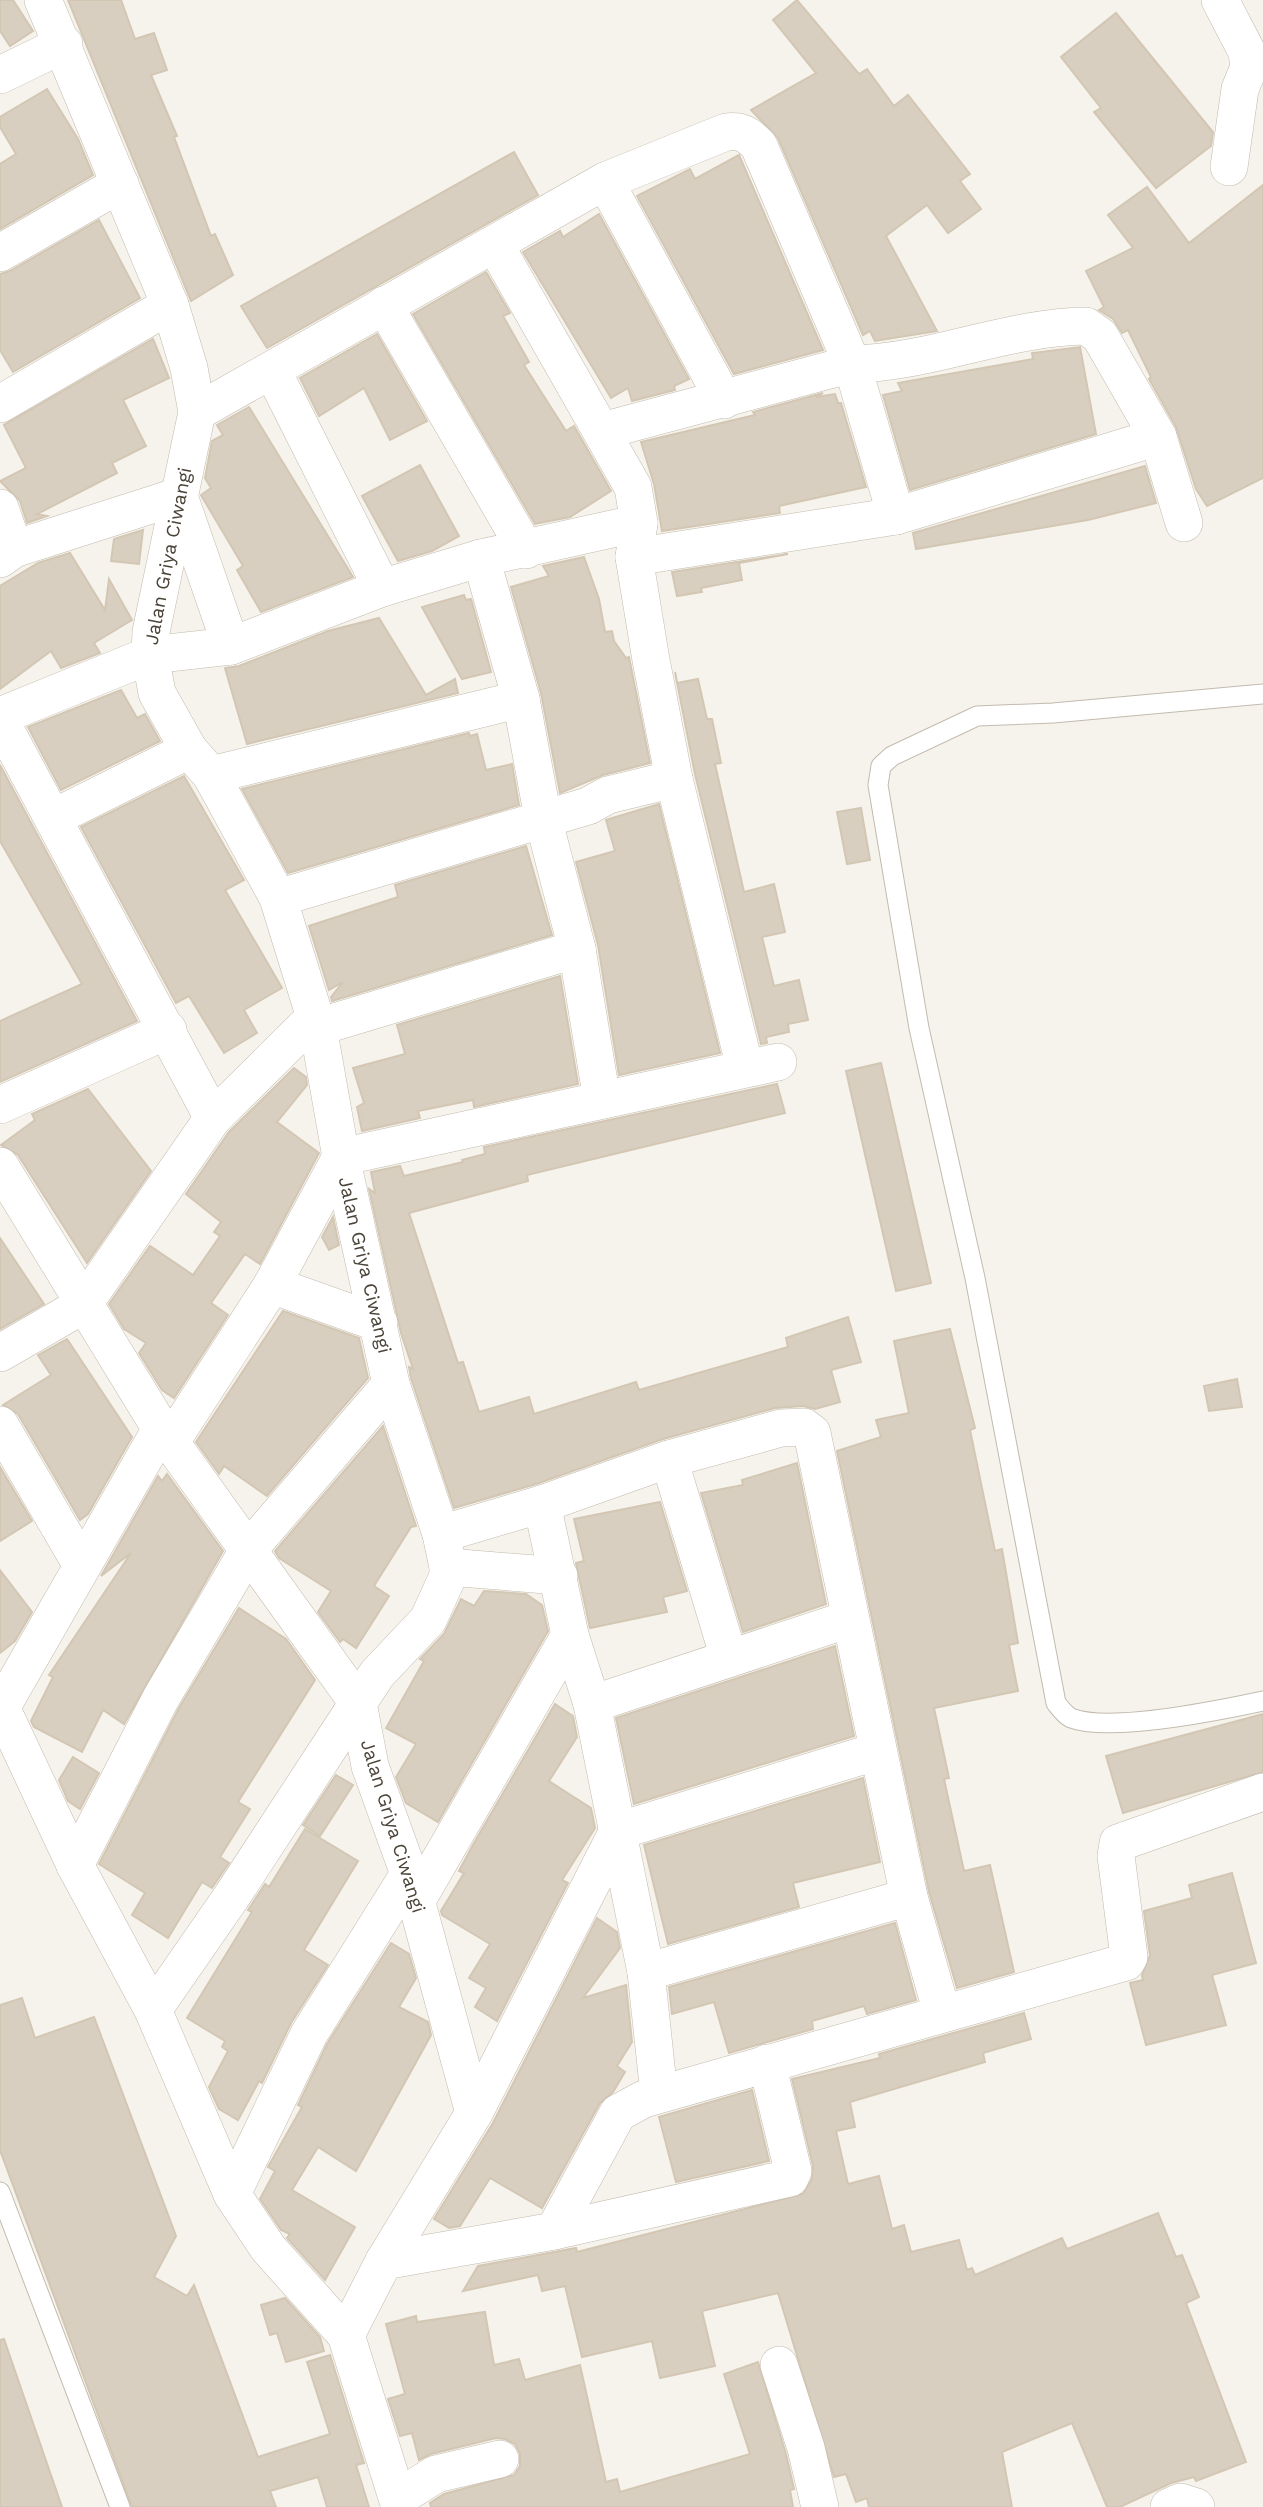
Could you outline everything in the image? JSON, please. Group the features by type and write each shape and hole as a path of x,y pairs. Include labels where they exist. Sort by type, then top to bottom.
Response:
{"street":[{"name":"Jalan Griya Ciwangi","path":"44,0 170,305 189,368 197,412 155,604 150,655 157,693 278,898 317,1022 341,1157 391,1384 444,1550"},
{"path":"1220,0 1247,52 1249,67 1240,89 1229,167"},
{"path":"0,75 64,44"},
{"path":"197,412 273,372 384,305 605,181 726,132 736,131 749,136 759,146 852,364 896,516"},
{"path":"605,181 724,400"},
{"path":"0,253 120,184"},
{"path":"495,245 633,487 637,540 674,779 762,1065 341,1157 272,1285 166,1436 81,1564 1,1706 75,1865 153,2010 232,2194 268,2248 346,2335 399,2503 436,2474 500,2459"},
{"path":"0,404 170,305"},
{"path":"384,305 526,550"},
{"path":"602,431 852,364 889,363 972,343 1086,326 1100,336 1158,437 1184,523"},
{"path":"273,372 383,588"},
{"path":"213,1118 0,718 150,655 231,646 383,588 481,558 526,550 896,516 1158,437"},
{"path":"0,508 7,554 179,496 231,646"},
{"path":"481,558 522,699 543,818 577,949 602,1100"},
{"path":"53,818 200,762 522,699"},
{"path":"278,898 588,806 608,795 674,779"},
{"path":"0,1353 83,1305 213,1118 317,1022 577,949"},
{"path":"0,1105 168,1030"},
{"path":"0,1166 166,1436 358,1703"},
{"path":"272,1285 379,1323"},
{"path":"75,1865 161,1698 249,1549 391,1384"},
{"path":"0,1425 81,1564"},
{"path":"444,1550 542,1504 669,1459 781,1427 804,1427 812,1433 909,1897 942,2013"},
{"path":"669,1459 729,1658"},
{"path":"542,1504 570,1635 592,1704 646,1972 659,2094"},
{"path":"444,1550 559,1576"},
{"path":"153,2010 232,1896 377,1674 428,1620 448,1576 444,1550"},
{"path":"592,1704 849,1619"},
{"path":"232,2194 309,2034 413,1887 570,1635"},
{"name":"Jalan Griya Ciwangi","path":"358,1703 370,1766 413,1887 474,2113"},
{"path":"346,2335 384,2261 474,2113 618,1831 878,1751"},
{"path":"554,2231 618,2113 659,2094 1126,1962 1129,1957 1115,1856 1118,1843 1263,1792"},
{"path":"646,1972 909,1897"},
{"path":"384,2261 554,2231 790,2178 793,2171 767,2063"},
{"path":"779,2365 806,2448 820,2507"},
{"path":"1169,2507 1180,2502 1196,2507"}],"lane":[{"path":"1263,694 1053,713 977,716 892,756 881,766 878,785 919,1028 975,1278 1056,1703 1068,1717 1090,1723 1196,1716 1263,1701"},
{"path":"0,2192 120,2507"}],"building":[{"path":"0,0 13,0 33,31 10,46 0,31"},
{"path":"68,0 121,0 135,39 154,33 167,70 151,75 177,136 174,137 211,236 215,234 233,275 191,301"},
{"path":"797,0 859,74 867,69 894,106 908,95 970,174 960,181 981,209 948,233 927,205 886,236 937,331 875,341 870,331 863,335 778,138 751,110 816,73 773,20"},
{"path":"1116,13 1213,132 1211,146 1156,188 1094,112 1101,108 1061,57"},
{"path":"47,89 78,139 93,175 0,229 0,164 16,154 0,127 0,117"},
{"path":"514,152 538,195 267,348 241,306"},
{"path":"739,155 823,350 734,374 637,196 690,169 695,179"},
{"path":"1263,185 1263,478 1207,506 1196,489 1176,427 1149,379 1151,377 1128,330 1122,333 1113,319 1099,310 1104,307 1086,271 1133,248 1108,215 1147,187 1189,243"},
{"path":"599,214 689,379 674,386 675,390 632,401 628,388 611,398 523,252 560,231 563,237"},
{"path":"99,220 140,298 13,372 0,350 0,274 10,271"},
{"path":"486,272 510,313 503,316 529,362 524,365 566,431 574,426 611,491 570,517 535,524 413,314"},
{"path":"377,334 427,421 390,440 364,388 319,416 300,378"},
{"path":"153,339 169,378 123,400 146,446 112,463 117,473 37,514 47,516 27,523 20,501 0,481 26,468 4,425"},
{"path":"1080,347 1096,434 910,490 883,395 902,391 898,383 1033,359 1032,353"},
{"path":"823,393 816,397 835,394 838,403 841,403 866,487 779,506 780,513 662,531 654,484 641,442 755,415 753,412"},
{"path":"249,407 353,577 261,612 237,570 243,566 201,495 211,488 205,478 212,441 223,435 217,425"},
{"path":"420,465 459,536 432,551 398,561 362,496"},
{"path":"1145,466 1156,503 1088,520 916,549 913,533"},
{"path":"143,530 139,564 111,561 114,539"},
{"path":"70,553 105,610 109,579 132,620 94,643 100,653 61,668 51,651 0,689 0,586 38,563"},
{"path":"788,554 739,563 742,580 677,596 672,572"},
{"path":"584,557 599,599 605,632 612,631 614,641 626,658 629,657 650,763 603,775 560,793 541,693 511,587 549,576 543,566"},
{"path":"464,595 466,600 471,599 491,672 462,679 422,607"},
{"path":"379,618 426,695 455,679 458,693 247,744 225,668 239,666 328,631"},
{"path":"698,679 707,719 712,719 721,763 715,764 744,892 774,884 785,932 762,937 774,986 799,980 808,1020 788,1024 789,1032 766,1037 767,1043 761,1044 695,774 677,683"},
{"path":"121,690 137,718 145,714 160,741 61,790 28,727"},
{"path":"469,733 470,736 477,734 486,770 512,764 519,805 288,873 242,789"},
{"path":"0,765 137,1021 0,1082 0,1021 82,984 0,841"},
{"path":"184,776 244,880 225,890 282,988 244,1010 257,1033 224,1053 189,996 176,1003 81,827"},
{"path":"659,804 720,1053 619,1075 598,945 576,862 615,851 606,820"},
{"path":"861,808 870,860 847,864 837,812"},
{"path":"526,846 552,935 332,1001 331,997 343,982 329,990 309,926 398,897 395,885"},
{"path":"560,976 578,1084 474,1107 473,1100 418,1111 420,1118 362,1131 357,1107 364,1103 353,1068 405,1054 397,1025"},
{"path":"881,1063 931,1283 896,1291 846,1071"},
{"path":"294,1068 306,1077 307,1085 277,1122 319,1153 260,1264 245,1254 211,1303 228,1315 174,1398 162,1390 139,1353 146,1343 124,1329 109,1304 150,1246 193,1275 220,1236 214,1232 221,1222 186,1194 229,1132"},
{"path":"777,1084 785,1113 527,1175 528,1181 409,1213 458,1363 463,1362 479,1412 529,1397 534,1414 636,1382 639,1390 788,1347 786,1338 848,1317 861,1362 831,1370 840,1402 815,1409 803,1406 775,1408 663,1439 536,1484 454,1508 411,1378 409,1367 413,1369 401,1333 369,1189 375,1193 371,1172 400,1166 404,1176 463,1162 462,1160 485,1154 484,1147"},
{"path":"88,1089 151,1171 87,1263 18,1155 1,1145 35,1120 32,1114"},
{"path":"333,1217 339,1245 329,1250 322,1237"},
{"path":"0,1238 44,1304 0,1329"},
{"path":"283,1311 359,1338 368,1378 267,1496 224,1466 219,1474 196,1442"},
{"path":"950,1329 975,1428 970,1430 995,1551 1002,1549 1018,1643 1009,1645 1018,1691 934,1708 949,1778 944,1779 964,1871 990,1865 1014,1972 957,1988 929,1892 837,1451 881,1437 876,1420 909,1413 894,1341"},
{"path":"67,1339 132,1437 88,1514 80,1520 18,1414 3,1405 51,1375 38,1355"},
{"path":"1237,1379 1242,1407 1209,1411 1204,1386"},
{"path":"383,1426 416,1526 411,1527 374,1586 389,1596 356,1648 343,1639 340,1642 318,1612 331,1591 279,1558 275,1551"},
{"path":"797,1463 826,1604 743,1632 701,1493 743,1485 742,1480"},
{"path":"0,1467 32,1521 0,1541"},
{"path":"167,1474 223,1551 124,1724 103,1710 82,1752 34,1727 31,1721 53,1677 49,1675 131,1553 101,1576 158,1476 162,1481"},
{"path":"660,1502 687,1591 663,1597 667,1612 590,1628 576,1563 584,1561 574,1519"},
{"path":"0,1570 32,1612 15,1641 0,1653"},
{"path":"484,1591 526,1594 542,1605 548,1631 438,1822 406,1803 396,1777 416,1744 386,1728 424,1661 420,1659 444,1634 461,1599 474,1606"},
{"path":"239,1608 286,1639 315,1680 238,1802 250,1809 220,1857 229,1863 212,1888 202,1882 168,1938 132,1915 145,1893 99,1864 179,1708"},
{"path":"835,1646 854,1736 634,1804 616,1718"},
{"path":"555,1704 573,1716 577,1737 549,1781 591,1808 595,1828 562,1880 568,1883 497,2021 475,2007 486,1988 469,1978 490,1944 442,1915 441,1911 464,1873 459,1871 474,1843"},
{"path":"1263,1714 1263,1772 1123,1813 1106,1756"},
{"path":"73,1757 99,1773 80,1809 68,1801 59,1780"},
{"path":"336,1775 353,1785 320,1836 303,1825"},
{"path":"863,1778 880,1862 793,1883 799,1907 668,1944 644,1845"},
{"path":"305,1829 358,1861 304,1950 328,1965 291,2023 262,2083 259,2081 238,2120 219,2109 209,2087 228,2051 222,2047 225,2041 187,2018 252,1912 248,1910 265,1884 269,1887"},
{"path":"1232,1873 1256,1963 1212,1975 1226,2025 1146,2045 1130,1983 1143,1980 1142,1975 1150,1955 1144,1911 1192,1898 1189,1885"},
{"path":"597,1918 617,1932 620,1948 583,1998 626,1985 632,2042 617,2066 625,2072 613,2092 600,2103 542,2208 490,2178 460,2226 449,2228 434,2219 493,2123"},
{"path":"895,1923 916,2000 867,2014 864,2006 812,2021 813,2029 729,2053 714,2002 672,2014 669,1987"},
{"path":"391,1943 409,1954 416,1978 399,2007 428,2022 431,2035 356,2171 318,2147 292,2190 355,2227 325,2280 287,2238 290,2234 281,2230 260,2199 275,2171 268,2167 302,2107 298,2105 327,2044"},
{"path":"22,1998 35,2038 94,2017 176,2236 154,2277 187,2296 194,2285 258,2457 330,2434 307,2362 330,2355 364,2463 356,2465 369,2507 327,2507 318,2477 270,2491 276,2507 132,2507 0,2150 0,2005"},
{"path":"1024,2013 1031,2039 983,2053 985,2062 850,2102 855,2127 836,2131 848,2184 879,2176 892,2229 904,2225 911,2252 959,2240 967,2270 972,2268 975,2275 1062,2238 1067,2249 1158,2213 1176,2257 1182,2255 1199,2297 1186,2303 1246,2462 1196,2481 1194,2477 1171,2483 1120,2507 1107,2507 1072,2423 1002,2452 1012,2507 869,2507 867,2498 856,2502 846,2474 834,2477 778,2293 702,2311 715,2366 660,2378 652,2341 582,2357 565,2286 542,2291 538,2275 463,2291 478,2266 576,2248 577,2252 803,2194 812,2179 813,2166 792,2079 880,2058 879,2054"},
{"path":"752,2090 769,2161 676,2182 659,2117"},
{"path":"285,2298 320,2337 324,2351 286,2362 277,2333 270,2335 261,2305"},
{"path":"485,2312 494,2365 519,2359 525,2380 580,2365 606,2482 617,2479 620,2492 750,2454 724,2374 758,2362 786,2454 794,2489 790,2490 793,2507 431,2507 430,2503 444,2494 514,2475 520,2466 520,2454 515,2444 496,2438 431,2454 419,2460 412,2433 400,2436 388,2399 405,2394 386,2324 416,2316 417,2322"},
{"path":"4,2339 62,2507 0,2507 0,2340"}]}
